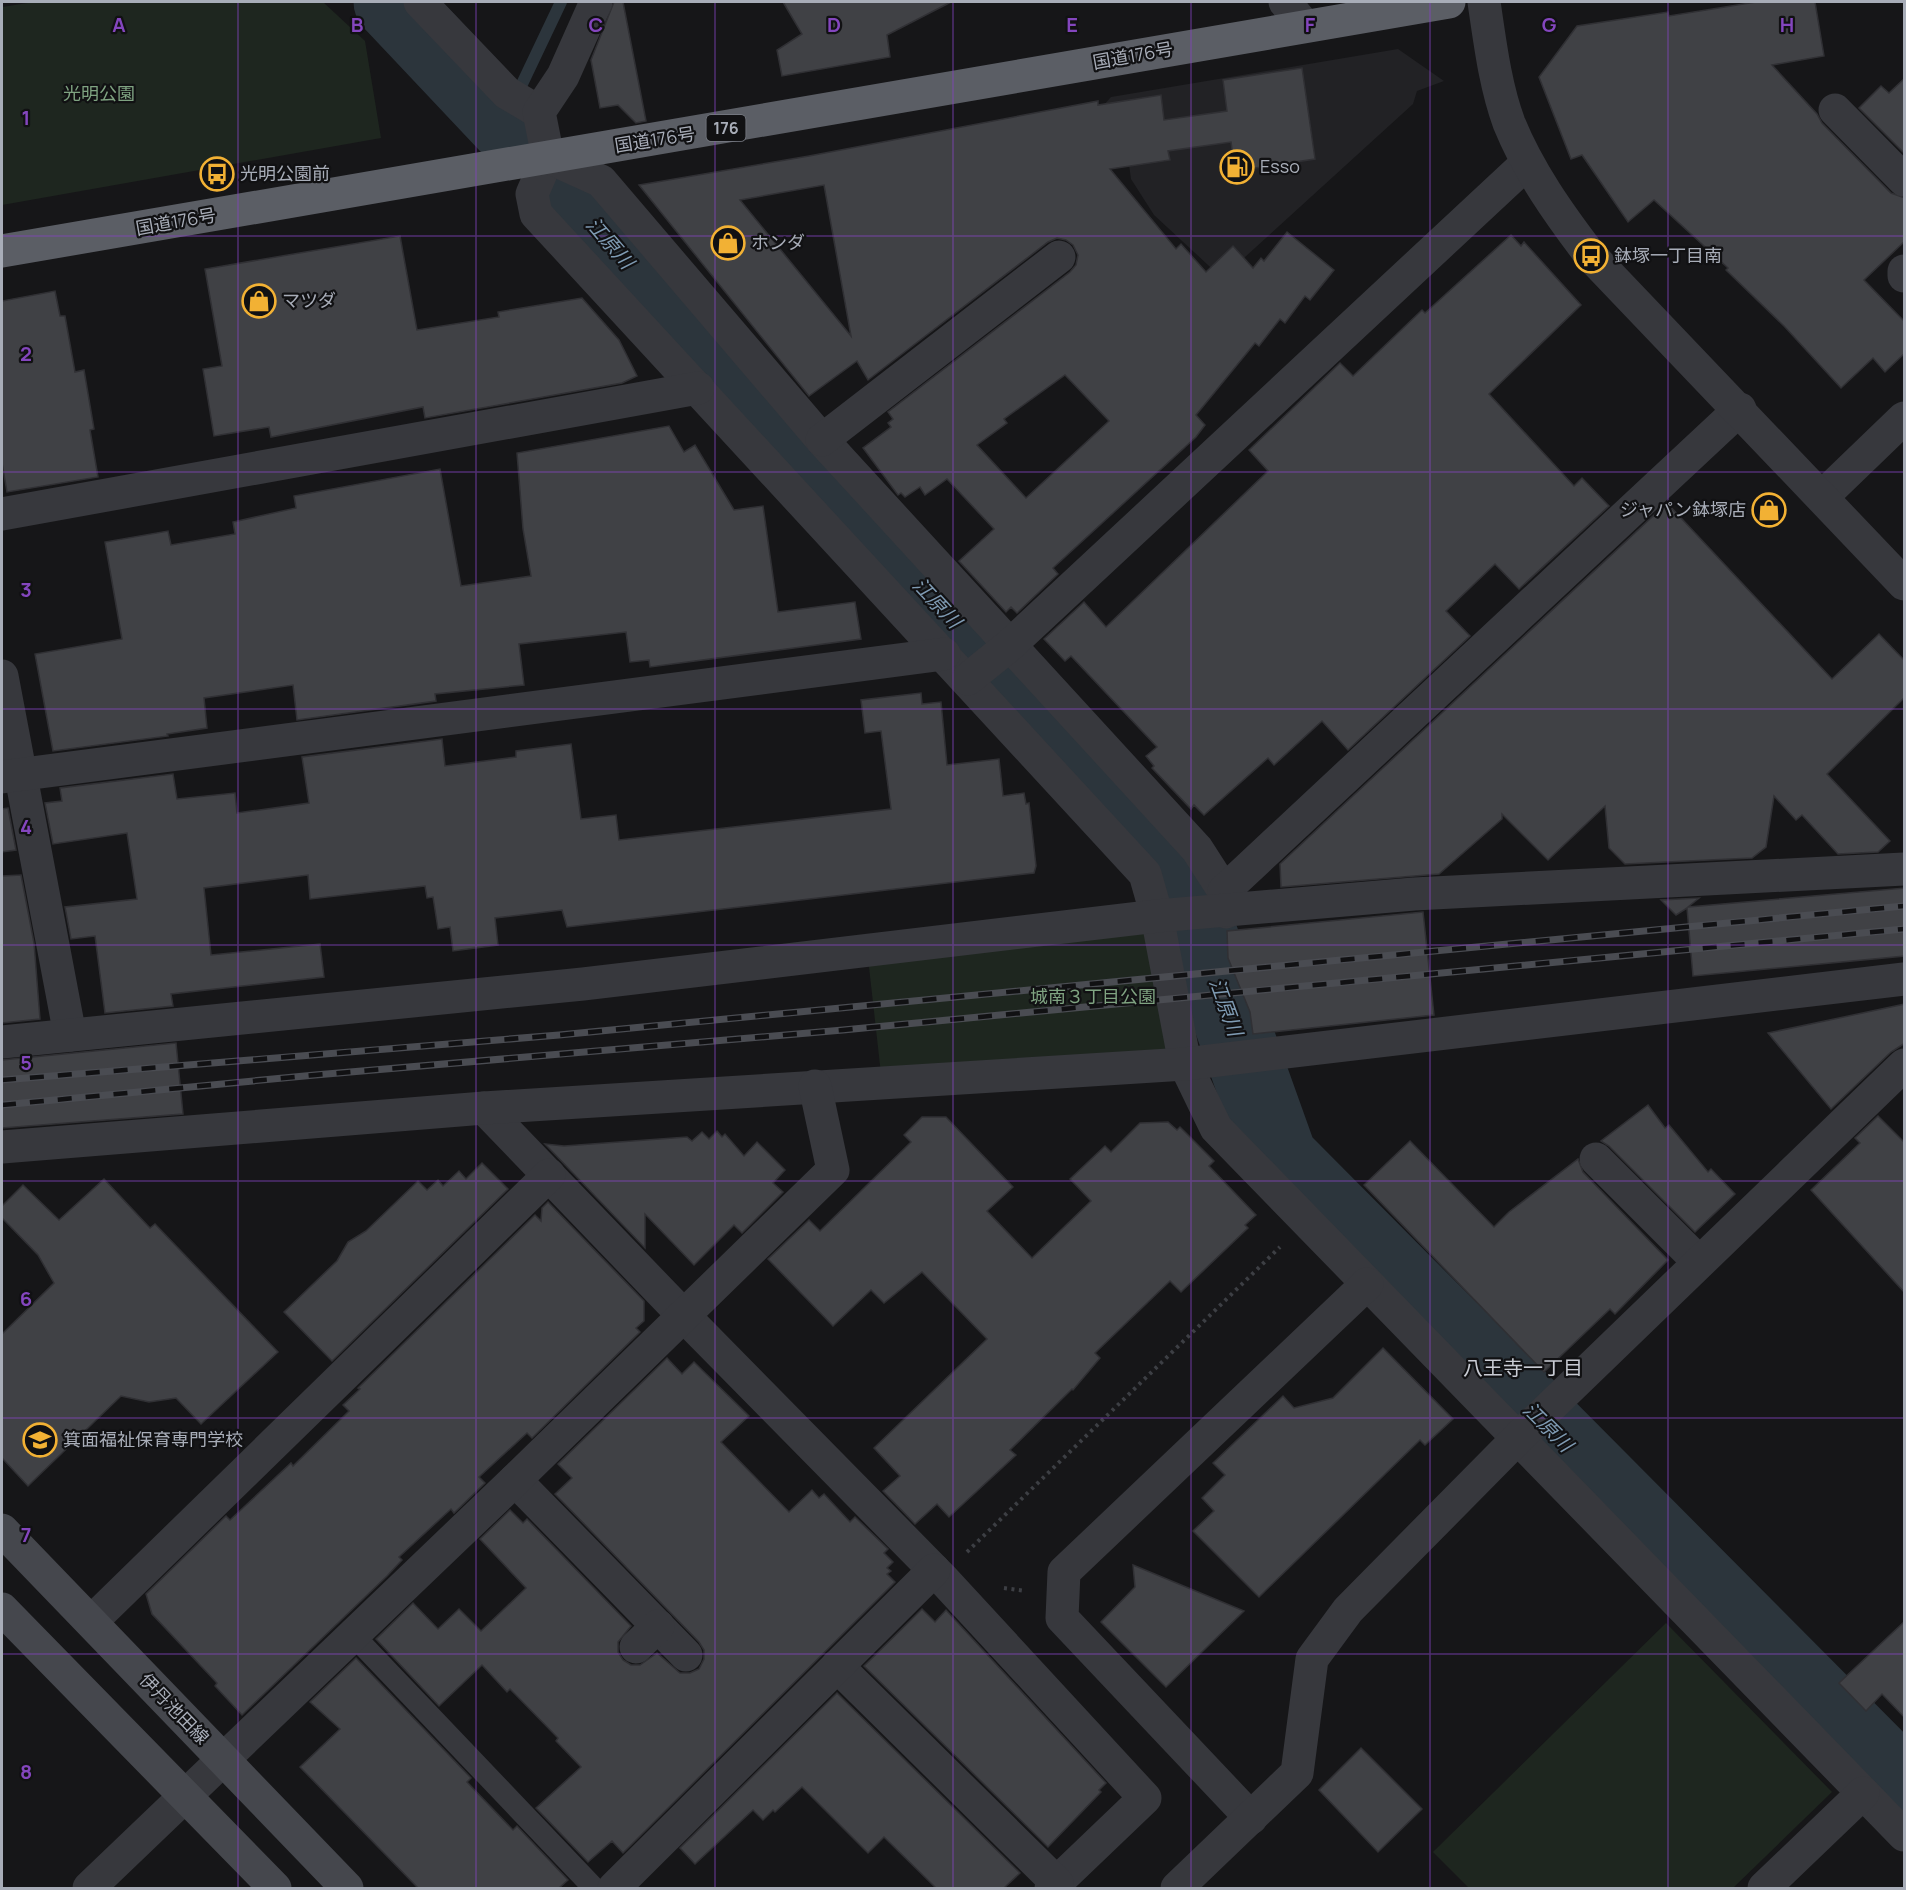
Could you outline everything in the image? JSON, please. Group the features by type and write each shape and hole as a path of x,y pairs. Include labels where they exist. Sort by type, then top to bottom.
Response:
{"highway":[{"name":"国道176号","path":"2,251 548,157 1295,13 1449,2"}],"main road":[{"name":"伊丹池田線","path":"2,1530 347,1888"},
{"path":"2,1609 275,1888"}],"street":[{"path":"420,2 507,93 539,112"},
{"path":"596,2 563,76 539,112 548,157 532,194 536,214 968,679 1145,874 1157,916 1185,1064 1216,1128 1905,1835"},
{"path":"1484,2 1493,63 1506,112 1527,163 1556,211 1591,256 1740,409 1905,584"},
{"path":"1835,110 1905,180"},
{"path":"548,157 601,181 822,440 1197,849 1225,902"},
{"path":"968,679 1010,645 1527,163"},
{"path":"822,440 1059,257"},
{"path":"2,514 698,388"},
{"path":"1225,902 1740,409"},
{"path":"1822,497 1905,418"},
{"path":"10,775 944,654"},
{"path":"2,676 10,775 70,1035"},
{"path":"2,1042 583,984 1157,916 1225,902 1905,869"},
{"path":"2,1147 484,1108 1185,1064 1905,979"},
{"path":"1177,1888 1297,1773 1312,1659 1348,1610 1517,1439 1905,1065"},
{"path":"89,1888 354,1636 833,1170 815,1086"},
{"path":"484,1108 684,1316 938,1573 1144,1798 1054,1886 837,1666"},
{"path":"1596,1159 1699,1262"},
{"path":"91,1622 549,1175"},
{"path":"1251,1818 1062,1618 1064,1572 1367,1284"},
{"path":"515,1480 647,1636 686,1655"},
{"path":"614,1888 837,1666 938,1573"},
{"path":"1764,1888 1863,1793"}],"lane":[{"path":"354,1636 594,1888"}],"path":[{"path":"938,1573 1306,1222"}],"shaded area":[{"name":"Esso","path":"1398,49 1444,81 1417,91 1413,104 1222,278 1154,215 1131,179 1127,150 1091,119 1111,97"}],"green space":[{"name":"光明公園","path":"34,2 323,2 365,41 381,138 2,205 2,7"},
{"name":"城南３丁目公園","path":"1157,916 1185,1064 882,1083 867,949"},
{"path":"1666,1623 1832,1792 1733,1888 1469,1888 1433,1852"}],"building":[{"path":"614,2 623,2 646,121 636,123 618,105 600,108 591,60"},
{"path":"783,2 951,2 887,35 890,57 782,76 777,50 802,34"},
{"path":"1756,2 1815,2 1824,56 1772,65 1817,114 1822,123 1891,193 1905,198 1905,241 1864,280 1905,322 1905,353 1885,372 1873,358 1841,388 1784,326 1726,270 1728,268 1654,200 1628,222 1582,155 1571,159 1539,77 1577,26 1668,12 1669,16"},
{"path":"1302,68 1315,159 1235,171 1231,142 1168,151 1170,160 1110,169 1176,249 1181,244 1206,272 1233,246 1253,268 1261,258 1264,261 1287,232 1334,270 1310,300 1305,296 1285,323 1280,319 1259,346 1255,343 1196,415 1205,425 1196,437 1053,568 1058,574 1017,613 1011,607 1006,612 959,561 994,529 947,479 925,495 920,487 905,497 901,493 898,495 863,448 891,427 888,423 893,419 888,412 1070,272 1076,265 1078,255 1073,245 1057,238 1048,242 868,380 857,361 809,396 639,185 809,156 1098,101 1098,105 1161,95 1164,120 1227,111 1223,80","holes":["824,185 851,336 740,200","1065,375 1109,421 1026,498 977,445 1007,423 1004,419"]},
{"path":"1905,78 1905,154 1859,108 1881,86 1889,93"},
{"path":"1511,235 1521,246 1524,242 1581,305 1489,394 1574,486 1582,478 1609,506 1519,589 1495,564 1446,611 1470,636 1348,750 1322,721 1274,765 1268,758 1204,815 1194,805 1191,809 1152,768 1154,766 1146,756 1157,747 1071,656 1065,661 1044,639 1084,602 1106,627 1268,471 1249,450 1340,363 1353,376 1422,310 1425,313"},
{"path":"400,236 417,330 499,317 498,312 582,298 619,340 637,376 622,383 425,418 423,407 271,437 269,427 214,436 203,369 222,366 205,269"},
{"path":"55,291 60,316 65,316 75,372 84,370 94,429 90,430 98,477 7,492 2,463 2,301"},
{"path":"669,426 684,452 695,445 734,510 763,506 778,612 855,602 861,639 650,667 649,660 630,662 626,632 519,644 524,685 435,694 436,701 297,720 293,685 204,698 207,728 167,734 168,736 53,751 35,654 122,639 105,542 168,531 171,545 235,534 233,522 296,508 294,496 440,469 461,586 531,576 523,529 517,453"},
{"path":"1667,503 1832,679 1879,634 1905,661 1905,697 1827,774 1890,841 1878,852 1838,854 1802,815 1796,820 1774,796 1766,847 1752,858 1625,864 1609,848 1605,806 1548,860 1502,814 1502,819 1439,874 1281,887 1280,864"},
{"path":"921,693 922,704 941,702 947,765 999,759 1003,796 1024,793 1026,804 1029,803 1036,866 1034,873 567,927 562,910 495,918 498,945 453,951 450,927 438,929 433,897 427,898 425,886 310,899 308,875 204,888 211,955 320,944 324,977 171,994 173,1006 105,1013 95,936 71,939 65,907 137,899 127,833 53,844 45,803 62,801 60,788 173,774 177,799 235,793 237,813 309,803 302,757 442,739 445,766 516,757 516,751 571,744 581,819 616,815 619,840 891,809 881,731 865,733 861,700"},
{"path":"8,808 16,850 2,852 2,809"},
{"path":"21,875 34,943 40,1019 2,1023 2,876"},
{"path":"1905,888 1905,956 1693,976 1687,908 1676,915 1661,900 1699,898 1688,907"},
{"path":"1423,912 1434,1015 1253,1034 1250,1012 1228,958 1227,931"},
{"path":"1905,1004 1905,1043 1891,1052 1831,1109 1768,1033"},
{"path":"176,1043 183,1114 2,1128 2,1060"},
{"path":"1648,1105 1665,1128 1669,1125 1708,1172 1711,1169 1735,1194 1695,1232 1609,1146 1601,1141"},
{"path":"1878,1116 1905,1143 1905,1293 1811,1190 1860,1143 1855,1138"},
{"path":"922,1117 946,1117 1013,1187 987,1211 1032,1258 1091,1201 1070,1179 1105,1146 1111,1152 1140,1123 1168,1122 1177,1130 1180,1127 1214,1161 1209,1166 1256,1215 1245,1225 1248,1228 1181,1292 1170,1281 1095,1353 1100,1358 1073,1390 1010,1450 1016,1455 949,1517 937,1504 915,1524 883,1491 900,1476 874,1448 987,1339 922,1272 884,1303 871,1290 833,1326 768,1259 809,1220 820,1231 911,1142 904,1135"},
{"path":"717,1131 722,1137 725,1134 744,1156 757,1142 785,1170 773,1183 783,1192 742,1233 734,1225 694,1265 645,1214 645,1248 545,1144 564,1146 687,1137 692,1141 702,1132 709,1139"},
{"path":"1410,1141 1494,1227 1509,1212 1578,1159 1583,1172 1668,1260 1615,1314 1610,1309 1544,1372 1364,1185"},
{"path":"482,1163 508,1189 332,1361 284,1312 337,1261 348,1242 366,1231 418,1181 427,1190 438,1180 443,1186 459,1171 466,1179"},
{"path":"104,1179 150,1228 155,1224 278,1352 201,1424 176,1398 149,1402 121,1396 28,1486 2,1458 2,1334 54,1283 38,1255 2,1218 2,1206 23,1185 59,1220"},
{"path":"548,1202 644,1301 644,1321 636,1328 640,1332 532,1438 527,1433 479,1477 485,1483 454,1513 451,1509 399,1557 402,1560 387,1576 242,1715 215,1686 217,1683 152,1614 146,1594 226,1516 230,1520 291,1463 293,1466 349,1411 343,1405 360,1389 358,1388 535,1215 541,1221 542,1208"},
{"path":"1383,1348 1453,1419 1425,1445 1420,1440 1259,1597 1193,1531 1214,1511 1202,1498 1225,1475 1213,1463 1283,1396 1294,1408 1333,1398"},
{"path":"667,1358 682,1374 694,1362 749,1416 721,1442 789,1512 812,1490 819,1498 824,1494 850,1522 855,1517 888,1549 884,1553 893,1562 887,1568 891,1571 887,1574 895,1582 623,1853 612,1841 588,1862 536,1808 581,1767 556,1741 558,1738 510,1689 507,1692 482,1665 439,1706 376,1639 413,1603 438,1629 459,1609 481,1631 526,1588 480,1539 510,1510 523,1523 527,1519 631,1626 618,1642 618,1652 623,1660 631,1665 640,1665 657,1653 680,1673 690,1673 699,1669 704,1659 704,1650 699,1642 555,1494 572,1478 558,1464"},
{"path":"1133,1565 1244,1611 1166,1687 1101,1622 1135,1587"},
{"path":"922,1609 935,1622 946,1610 1106,1783 1099,1790 1101,1792 1048,1847 864,1666"},
{"path":"1905,1621 1905,1718 1882,1694 1866,1711 1839,1683"},
{"path":"356,1658 471,1778 467,1782 513,1830 517,1826 568,1880 559,1888 418,1888 300,1767 340,1729 310,1702"},
{"path":"837,1693 1020,1873 1004,1888 936,1888 884,1837 868,1853 802,1787 763,1820 753,1810 695,1864 680,1848"},
{"path":"1361,1748 1422,1809 1378,1852 1319,1790"}],"waterway":[{"name":"江原川","path":"391,2 507,125"},
{"path":"504,122 561,2"},
{"name":"江原川","path":"574,201 731,381 1067,743 1179,876 1280,1158 1904,1786"}],"railway":[{"path":"2,1080 559,1035 1904,906"},
{"path":"2,1105 315,1075 843,1030 1904,929"}],"place":[{"name":"Esso","path":"1237,167"},
{"name":"光明公園前","path":"217,174"},
{"name":"ホンダ","path":"728,243"},
{"name":"鉢塚一丁目南","path":"1591,256"},
{"name":"マツダ","path":"259,301"},
{"name":"ジャパン鉢塚店","path":"1769,510"},
{"name":"箕面福祉保育専門学校","path":"40,1440"}],"district":[{"name":"八王寺一丁目","path":"1523,1368"}]}
